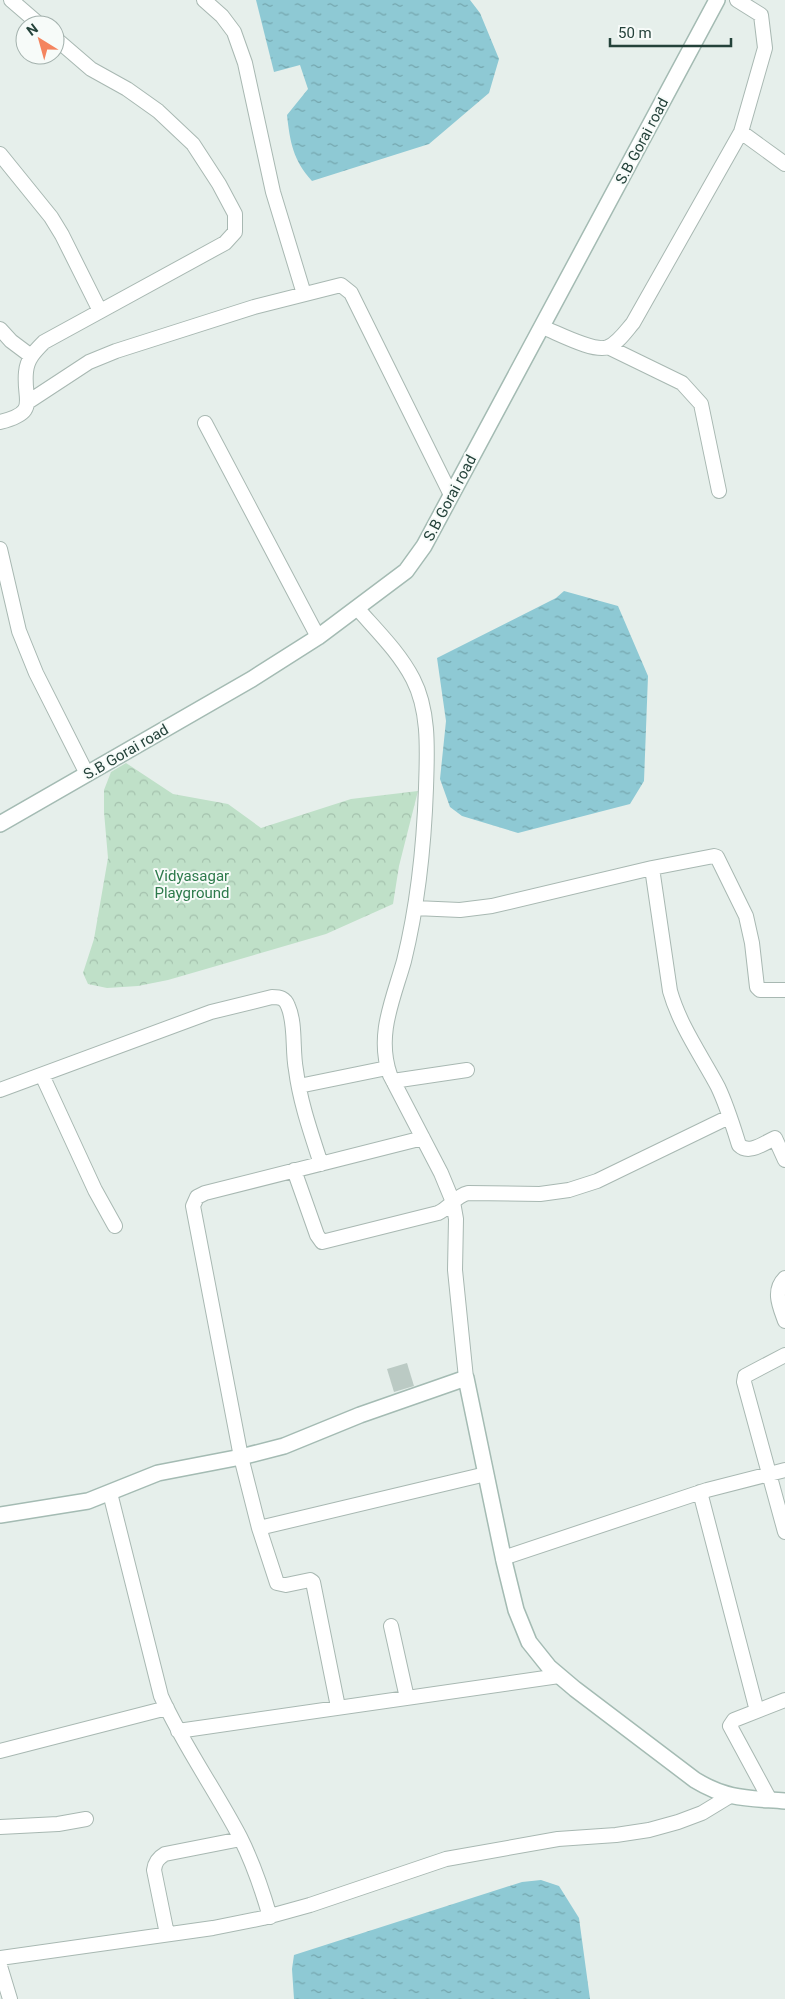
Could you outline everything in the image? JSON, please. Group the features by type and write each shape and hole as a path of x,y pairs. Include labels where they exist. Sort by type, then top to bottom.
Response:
{"street":[{"path":"11,0 28,15"},
{"path":"204,0 222,16 234,32 245,63 273,192 304,294"},
{"name":"S.B Gorai road","path":"0,824 252,679 318,637 406,571 424,546 452,495 717,0"},
{"path":"608,347 620,338 633,322 741,132 765,48 760,15 737,0"},
{"path":"0,422 15,418 24,411 28,402 26,372 31,356 44,342 226,244 235,232 235,214 219,184 193,144 158,110 127,89 91,69 65,47"},
{"path":"741,132 785,164"},
{"path":"0,154 51,217 100,311"},
{"path":"28,402 89,362 116,351 254,307 341,285 351,293 452,495"},
{"path":"542,326 595,348 608,347 682,384 694,395 701,404 719,491"},
{"path":"0,329 11,341 31,356"},
{"path":"205,423 318,637"},
{"path":"0,549 19,631 36,673 86,774"},
{"path":"356,608 400,658 414,680 422,702 428,749 424,844 415,908 404,960 386,1022 383,1041 387,1068 441,1173 453,1202 456,1219 455,1270 466,1378 503,1558 516,1610 529,1642 549,1667 575,1690 695,1780 712,1790 730,1796 777,1800"},
{"path":"415,908 460,910 492,906 652,868 714,856 717,857 746,916 752,943 757,988 760,990 785,990"},
{"path":"652,868 670,991 684,1028 718,1088 739,1145 743,1149 753,1148 780,1135 785,1160"},
{"path":"0,1090 211,1012 272,997 281,998 286,1001 291,1016 293,1050 299,1086 321,1164"},
{"path":"299,1086 387,1068"},
{"path":"393,1081 467,1070"},
{"path":"42,1075 115,1226"},
{"path":"294,1170 317,1235 322,1242 438,1213 449,1208 457,1197 468,1193 540,1194 568,1190 597,1181 729,1117"},
{"path":"338,1708 313,1582 310,1580 286,1585 277,1583 259,1528 242,1457 193,1206 197,1197 205,1193 422,1138"},
{"path":"785,1278 778,1291 778,1299 785,1321"},
{"path":"785,1355 746,1376 744,1382 785,1532"},
{"path":"0,1515 88,1501 158,1473 242,1457 284,1446 360,1415 466,1378"},
{"path":"503,1558 700,1492 785,1470"},
{"path":"259,1528 486,1474"},
{"path":"700,1492 757,1711"},
{"path":"110,1493 161,1696 178,1730 241,1839 257,1876 270,1916"},
{"path":"391,1626 407,1698"},
{"path":"178,1730 559,1676"},
{"path":"777,1800 730,1728 731,1722 734,1720 785,1700"},
{"path":"0,1751 167,1708"},
{"path":"0,1958 213,1928 270,1916 310,1906 446,1859 558,1839 616,1835 649,1830 702,1813 730,1796"},
{"path":"0,1827 58,1824 86,1819"},
{"path":"167,1934 154,1870 155,1863 159,1857 165,1854 241,1839"},
{"path":"0,1966 10,1999"}],"green space":[{"name":"Vidyasagar Playground","path":"126,763 173,794 228,804 261,828 351,799 418,791 399,866 393,904 326,934 168,980 138,986 107,988 88,984 83,973 94,939 108,858 104,790 111,772"}],"water":[{"path":"256,0 470,0 480,13 499,59 489,93 429,144 312,181 300,166 294,150 287,115 308,89 300,65 274,72"},
{"path":"564,591 618,606 648,676 644,781 630,804 518,833 462,816 450,807 440,779 446,721 437,658 556,598"},
{"path":"541,1880 559,1886 579,1918 590,1999 294,1999 292,1969 294,1955 522,1882"}],"building":[{"path":"407,1363 414,1386 394,1392 387,1369"}]}
